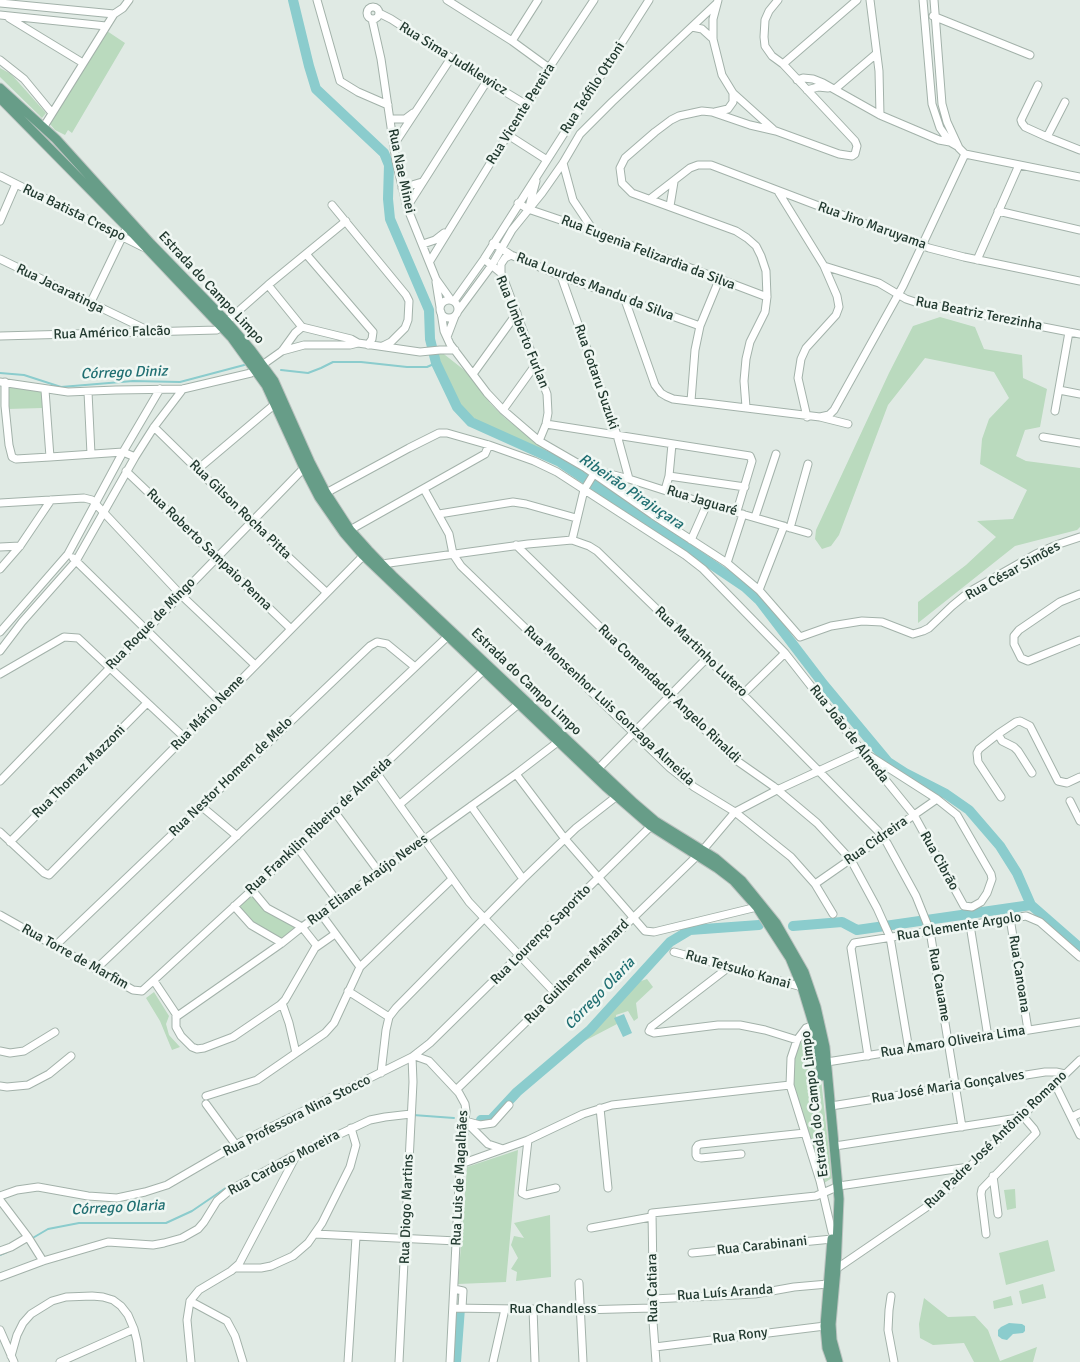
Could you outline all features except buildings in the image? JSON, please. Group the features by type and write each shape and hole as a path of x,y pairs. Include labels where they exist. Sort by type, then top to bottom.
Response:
{"main road":[{"name":"Estrada do Campo Limpo","path":"0,88 56,139 224,324 260,368 274,381 326,493 366,553 382,564 595,772 617,796 651,826 699,853 715,858 742,880 785,936 809,986 816,1008 827,1062 835,1146 836,1187 836,1269 831,1324 832,1340 838,1362"},
{"name":"Estrada do Campo Limpo","path":"0,98 224,324"},
{"path":"34,134 56,139"},
{"name":"Estrada do Campo Limpo","path":"260,368 304,468 331,516 447,637 522,702 559,741 655,821 734,881 757,906 790,958 802,987 814,1025 822,1072 836,1187 825,1326 827,1348 832,1362"},
{"path":"814,1025 820,1031 825,1047"}],"street":[{"path":"43,128 114,14 130,0"},
{"path":"317,0 340,81 349,88 388,105"},
{"path":"447,0 512,41 549,68"},
{"name":"Rua Vicente Pereira","path":"430,261 549,68 594,0"},
{"name":"Rua Teófilo Ottoni","path":"453,300 484,258 649,0"},
{"path":"746,407 744,380 746,359 750,342 765,312 768,282 764,262 756,246 736,231 632,193 622,183 620,168 625,158 655,132 679,116 702,111 712,112 750,125 776,131 839,154 852,156 856,154 858,146 855,141 782,64 772,56 765,46 765,20 769,11 778,0"},
{"path":"782,64 857,0"},
{"path":"870,0 880,86 880,115"},
{"path":"923,0 932,104 940,128 965,154 1080,178"},
{"path":"934,0 944,111 952,141"},
{"path":"366,1 370,8"},
{"path":"512,41 535,1"},
{"path":"717,2 713,19 713,39 722,75 733,93 776,131"},
{"name":"Rua Teófilo Ottoni","path":"457,313 492,265 512,230 563,163 580,134 717,2"},
{"path":"0,3 114,14"},
{"path":"370,8 376,8 379,13 376,18 372,19 367,14 370,8"},
{"path":"924,12 1030,55"},
{"name":"Rua Sima Judklewicz","path":"379,13 527,105"},
{"path":"3,15 106,26"},
{"path":"3,15 83,63"},
{"name":"Rua Nae Minei","path":"372,19 386,88 396,161 402,188 407,207 430,261 436,280 441,309"},
{"path":"692,27 702,29 713,39"},
{"path":"807,90 818,87 835,89 876,54"},
{"path":"395,143 451,58"},
{"path":"0,60 24,79 52,113"},
{"path":"797,80 803,78 813,79 835,89 880,115 939,140 952,141"},
{"path":"407,207 487,81"},
{"path":"1038,85 1021,120 1022,123 1025,127 1078,150 1080,141"},
{"path":"372,98 381,96 386,88"},
{"path":"712,112 728,109 733,102 733,93"},
{"path":"733,102 741,101"},
{"path":"1047,137 1065,102"},
{"path":"390,119 405,119 418,108"},
{"path":"728,109 731,119"},
{"path":"935,114 944,111"},
{"path":"750,125 755,122 756,115"},
{"path":"508,135 547,160"},
{"path":"820,418 829,415 834,410 903,286 965,154"},
{"path":"563,163 573,200 593,231"},
{"name":"Rua Jiro Maruyama","path":"650,199 690,168 698,164 705,164 929,248 1080,281"},
{"path":"978,260 1018,165"},
{"name":"Rua Batista Crespo","path":"0,176 148,249"},
{"name":"Rua Teófilo Ottoni","path":"528,209 536,176"},
{"path":"402,188 413,186 425,180"},
{"path":"670,206 674,182"},
{"path":"0,221 16,184"},
{"name":"Rua Teófilo Ottoni","path":"522,197 548,184"},
{"path":"661,191 667,192 670,197"},
{"path":"779,192 833,282 839,307 836,315 806,348 801,359 798,378 807,417"},
{"name":"Rua Eugenia Felizardia da Silva","path":"518,203 528,209 593,231 767,297"},
{"path":"332,205 409,301 408,320 405,328 391,342 383,346"},
{"path":"998,211 1080,230"},
{"path":"224,324 346,221"},
{"path":"90,304 127,227"},
{"name":"Rua Vicente Pereira","path":"423,244 435,240 449,228"},
{"name":"Rua Lourdes Mandu da Silva","path":"492,243 511,255 561,276 700,326"},
{"path":"306,254 373,332 372,339 368,345"},
{"path":"484,276 493,273 501,274 501,264 505,258 511,255"},
{"name":"Rua Umberto Furlan","path":"484,258 501,274 548,398 546,424 539,441"},
{"name":"Rua Jacaratinga","path":"0,259 143,328 147,332"},
{"name":"Rua Beatriz Terezinha","path":"824,266 878,283 915,302 1080,334"},
{"name":"Rua Gotaru Suzuki","path":"561,276 617,435 629,479"},
{"name":"Rua Nae Minei","path":"436,280 453,300"},
{"path":"691,401 695,350 700,326 720,280"},
{"path":"268,285 302,327 368,345 420,352 455,350"},
{"path":"440,350 448,340 457,313 458,305 453,300 443,302 441,309 447,317 457,313"},
{"path":"625,300 660,393 691,401 746,407 848,424"},
{"name":"Rua César Simões","path":"441,309 444,331 448,340 503,410 539,441 584,467 593,475 728,564 760,590 800,637 831,626 862,621 882,622 913,634 929,628 958,601 990,580 1036,554 1080,537"},
{"path":"473,374 517,313"},
{"name":"Rua Américo Falcão","path":"0,336 217,330 224,324"},
{"path":"135,457 123,452 16,459 12,457 2,382 68,392 183,390 251,373 282,351 295,333 302,327"},
{"path":"1055,411 1069,332"},
{"path":"282,351 304,345 350,345 358,343"},
{"path":"503,410 536,364"},
{"path":"0,632 68,554 123,452 160,389"},
{"path":"45,390 50,457"},
{"path":"0,651 22,622 76,561 126,471 154,427 183,390"},
{"path":"1059,390 1080,394"},
{"path":"88,392 91,454"},
{"path":"198,469 275,404"},
{"path":"546,424 750,456 752,461 728,564"},
{"name":"Rua Gilson Rocha Pitta","path":"154,427 326,592"},
{"name":"Rua João de Almeda","path":"326,493 439,433 447,433 489,445 546,466 585,488 703,569 785,653 914,815"},
{"path":"1043,437 1080,443"},
{"path":"665,490 669,476 672,444"},
{"path":"485,454 489,445"},
{"path":"350,530 485,454 513,453"},
{"path":"755,517 776,454"},
{"path":"760,590 787,527 808,464"},
{"name":"Rua Roque de Mingo","path":"0,781 304,468"},
{"name":"Rua Roberto Sampaio Penna","path":"126,471 291,629"},
{"path":"572,540 585,488 593,475"},
{"name":"Rua Jaguaré","path":"593,475 617,476 629,479 808,533"},
{"path":"611,487 616,482 617,476"},
{"path":"669,476 745,487"},
{"path":"424,489 449,534 453,554"},
{"path":"0,503 84,498 96,503 181,595 255,665"},
{"path":"0,569 20,546 51,500"},
{"path":"438,514 513,502 576,518"},
{"path":"692,540 707,504"},
{"name":"Rua Martinho Lutero","path":"382,564 516,545 572,540 597,551 707,658 883,837 926,917 929,928"},
{"name":"Rua Comendador Angelo Rinaldi","path":"516,545 733,758 777,790 817,823 850,860 884,922 889,935 909,1050"},
{"path":"0,547 20,546"},
{"name":"Rua Mário Neme","path":"10,842 48,876 366,553"},
{"path":"68,554 219,701"},
{"name":"Rua Monsenhor Luis Gonzaga Almeida","path":"453,554 461,566 683,779 735,812 791,857 815,884 833,914"},
{"path":"1080,594 1060,602 1019,630 1014,636 1014,644 1021,658 1028,661 1080,640"},
{"path":"0,622 11,620 22,622"},
{"path":"0,674 64,638 71,636 78,638 185,738"},
{"path":"96,969 447,637"},
{"name":"Rua Nestor Homem de Melo","path":"54,947 370,646 377,642 387,644 415,667"},
{"path":"743,694 785,653"},
{"path":"595,772 707,658"},
{"name":"Rua Frankilin Ribeiro de Almeida","path":"154,981 483,670"},
{"path":"400,804 522,702"},
{"name":"Rua Thomaz Mazzoni","path":"10,842 147,703"},
{"path":"1001,797 978,762 977,756 979,749 1016,722 1030,726 1058,781 1067,783 1080,777"},
{"path":"998,734 1002,741 1018,751 1032,773"},
{"name":"Rua Eliane Araújo Neves","path":"176,1017 282,944 302,927 516,774 559,741"},
{"path":"735,812 819,770 862,752 938,799"},
{"path":"376,772 452,879 483,918 556,994"},
{"path":"516,774 565,839 646,932 654,932 757,906"},
{"path":"888,784 897,774"},
{"name":"Rua Professora Nina Stocco","path":"0,1196 17,1190 38,1187 98,1197 128,1196 168,1185 236,1145 381,1073 386,1030 390,1017 403,1000 523,879 565,839 617,796"},
{"name":"Rua Cidreira","path":"815,884 938,799"},
{"name":"Rua Cibrão","path":"914,815 966,907 972,907 981,902 992,884 991,874 957,816 938,799"},
{"path":"1070,801 1079,816"},
{"path":"201,806 237,836"},
{"path":"471,806 523,879"},
{"path":"334,811 379,872"},
{"name":"Rua Guilherme Mainard","path":"457,1090 699,853 735,812"},
{"name":"Rua Lourenço Saporito","path":"414,1056 430,1043 651,826"},
{"path":"0,832 10,842"},
{"path":"297,847 338,902"},
{"path":"236,1145 206,1100 257,1080 331,1028 360,967 452,879"},
{"path":"252,890 266,908 302,927 317,946"},
{"path":"234,906 251,925 282,944"},
{"path":"321,914 360,967"},
{"name":"Rua Torre de Marfim","path":"0,915 54,947 137,991 144,990 154,981"},
{"name":"Rua Clemente Argolo","path":"868,1056 852,948 854,943 929,928 1026,916 1036,920 1080,957"},
{"name":"Rua Canoana","path":"1010,918 1028,1030"},
{"path":"970,924 988,1037"},
{"name":"Rua Cauame","path":"929,928 962,1127"},
{"path":"154,981 176,1017 178,1031 188,1044 197,1049 211,1046 233,1037 282,1003 317,946 335,934"},
{"name":"Rua Tetsuko Kanai","path":"674,952 802,987"},
{"path":"729,966 651,1027 649,1031 654,1033 718,1025 740,1025 765,1030 797,1040"},
{"path":"348,991 390,1017"},
{"path":"282,1003 296,1053"},
{"path":"664,1017 665,1027 670,1031"},
{"name":"Rua Amaro Oliveira Lima","path":"827,1062 1080,1022"},
{"path":"814,1025 806,1028 797,1040 791,1058 790,1085 823,1193 832,1235"},
{"path":"0,1051 10,1053 24,1051 55,1032"},
{"path":"428,1060 430,1043"},
{"path":"0,1086 28,1085 49,1074 71,1056"},
{"path":"381,1073 414,1056"},
{"name":"Rua Luis de Magalhães","path":"414,1056 428,1060 457,1090 465,1104 450,1362"},
{"name":"Rua Diogo Martins","path":"399,1362 414,1056"},
{"name":"Rua Padre José Antônio Romano","path":"836,1269 921,1212 941,1196 1080,1060"},
{"name":"Rua José Maria Gonçalves","path":"831,1106 1050,1071 1065,1074"},
{"path":"1055,1084 1080,1135"},
{"path":"461,1164 528,1140 600,1108 653,1099 790,1085"},
{"path":"465,1122 480,1125 493,1123 509,1105"},
{"path":"600,1108 608,1188"},
{"name":"Rua Cardoso Moreira","path":"0,1277 41,1258 108,1242 153,1245 164,1244 182,1238 198,1229 217,1201 230,1190 351,1128 385,1117 411,1114"},
{"path":"1072,1117 1080,1114"},
{"path":"835,1146 1020,1117 1034,1128 1036,1133 982,1189 986,1234"},
{"path":"465,1122 488,1144 503,1149"},
{"path":"235,1268 261,1268 283,1261 301,1250 315,1234 350,1167 356,1145 351,1128"},
{"path":"741,1154 697,1158 696,1148 701,1144 805,1133"},
{"path":"528,1140 521,1192 524,1195 556,1188"},
{"path":"191,1362 187,1320 190,1301 199,1290 235,1268 297,1154"},
{"path":"591,1228 651,1215 816,1196 836,1187 969,1167"},
{"path":"993,1176 998,1214"},
{"path":"0,1200 41,1258"},
{"name":"Rua Catiara","path":"651,1215 652,1308 656,1362"},
{"path":"315,1234 456,1241"},
{"name":"Rua Carabinani","path":"692,1253 832,1235"},
{"path":"348,1362 356,1237"},
{"path":"0,1252 28,1238"},
{"path":"579,1283 584,1362"},
{"name":"Rua Luís Aranda","path":"652,1298 755,1294 794,1287 828,1284"},
{"path":"454,1289 463,1291 462,1308"},
{"path":"13,1359 17,1334 23,1322 30,1314 52,1301 66,1297 92,1296 113,1300 128,1315 134,1329 140,1362"},
{"path":"891,1296 888,1330 894,1362"},
{"path":"190,1301 227,1321 235,1336 243,1362"},
{"name":"Rua Chandless","path":"453,1308 581,1310 652,1308"},
{"path":"494,1362 505,1309"},
{"path":"533,1310 535,1362"},
{"name":"Rua Rony","path":"655,1346 825,1326"},
{"path":"60,1362 70,1360 134,1329"},
{"path":"0,1330 13,1359"}],"green space":[{"path":"107,31 125,43 72,133 68,130 65,135 55,130 50,124"},
{"path":"0,68 11,74 46,113 42,118 0,77"},
{"path":"940,317 975,327 984,349 1022,355 1023,378 1047,389 1040,427 1025,430 1016,456 1026,461 1080,468 1080,527 1077,530 1015,546 918,623 918,602 966,565 996,537 977,521 1013,519 1027,490 980,464 982,439 989,419 1009,398 994,372 925,358 888,405 839,535 831,546 822,549 815,539 816,530 913,326"},
{"path":"440,351 473,377 490,403 505,418 548,452 502,436 472,417 453,399 434,355"},
{"path":"7,383 44,392 43,408 7,409"},
{"path":"251,893 298,925 279,942 257,928 238,908"},
{"path":"647,979 653,987 636,1003 638,1018 634,1021 628,1011 616,1015 617,1024 571,1048 581,1034 638,982"},
{"path":"154,992 169,1016 166,1024 169,1035 180,1047 172,1050 160,1021 146,998"},
{"path":"812,1025 816,1034 832,1178 821,1185 791,1085 797,1040"},
{"path":"518,1150 506,1282 458,1284 467,1167"},
{"path":"1015,1189 1016,1208 1007,1210 1004,1190"},
{"path":"550,1215 551,1277 516,1281 517,1272 511,1269 518,1258 511,1245 514,1236 524,1238 514,1223"},
{"path":"1048,1240 1055,1271 1006,1285 999,1253"},
{"path":"1043,1284 1046,1298 1022,1304 1019,1291"},
{"path":"1011,1296 1013,1305 994,1309 993,1301"},
{"path":"924,1298 948,1317 975,1316 988,1330 1000,1361 1037,1347 1033,1362 974,1362 964,1343 933,1345 920,1338 919,1324"}],"water":[{"path":"624,1014 632,1033 623,1037 614,1018"},
{"path":"454,1308 465,1308 461,1362 451,1362"},
{"path":"1009,1323 1022,1324 1025,1326 1025,1331 1013,1334 1007,1340 1002,1339 998,1336 998,1330"}],"waterway":[{"name":"Ribeirão Pirajuçara","path":"293,0 316,89 384,153 389,165 388,199 390,219 429,310 430,339 436,363 457,407 471,422 560,462 745,587 759,600 824,685 888,762 946,794 969,810 1000,846 1017,873 1031,905 1080,948"},
{"path":"281,370 308,373 333,362 361,362 407,367 427,367 436,363"},
{"name":"Córrego Diniz","path":"0,373 24,375 61,387 133,381 180,382 248,364"},
{"name":"Córrego Olaria","path":"793,926 842,922 857,930 1031,905"},
{"name":"Córrego Olaria","path":"481,1120 491,1120 517,1092 590,1030 670,942 690,930 759,925"},
{"name":"Córrego Olaria","path":"413,1115 454,1118"},
{"name":"Córrego Olaria","path":"31,1239 48,1229 79,1223 166,1223 192,1211 233,1183"},
{"name":"Córrego Olaria","path":"0,1255 7,1252"}]}
